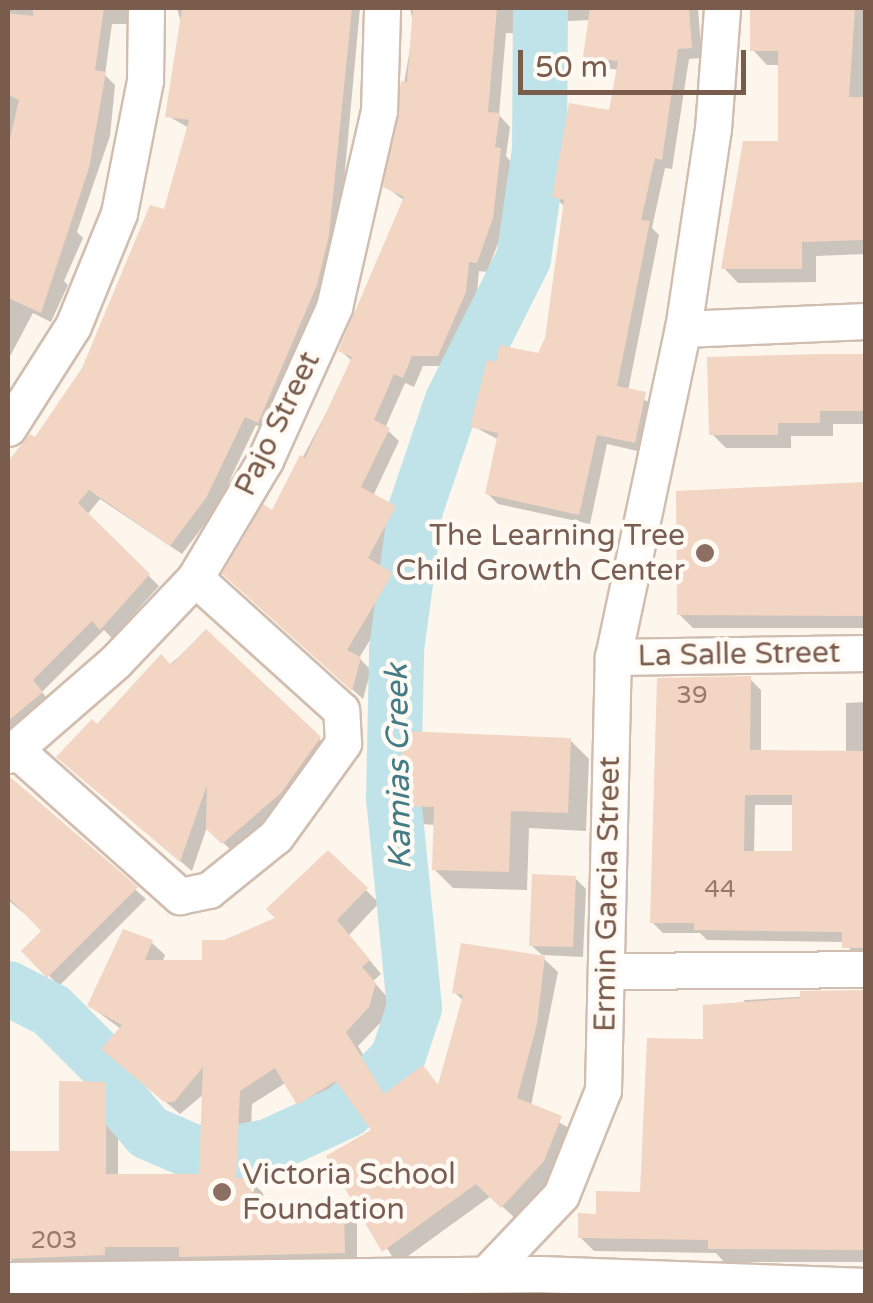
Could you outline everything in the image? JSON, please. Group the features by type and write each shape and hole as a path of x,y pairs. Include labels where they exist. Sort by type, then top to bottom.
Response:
{"street":[{"path":"8,428 73,326 118,213 145,80 146,8"},
{"name":"Pajo Street","path":"12,752 116,661 195,578 265,460 334,307 379,111 382,8"},
{"name":"Ermin Garcia Street","path":"486,1274 540,1221 576,1164 603,1090 613,657 683,329 712,129 722,8"},
{"path":"683,329 866,321"},
{"path":"12,752 180,896 209,890 276,836 342,743 341,710 195,578"},
{"name":"La Salle Street","path":"613,657 866,654"},
{"path":"606,971 866,969"},
{"path":"8,1280 486,1274 815,1291 866,1286"}],"building":[{"path":"33,8 104,8 95,70 106,72 89,168 41,313 8,298 8,147 19,100 8,95 8,13 33,16"},
{"path":"182,8 352,8 329,235 317,285 258,423 245,417 206,498 170,546 89,490 78,503 150,574 100,630 92,621 33,680 43,692 8,721 8,461 30,434 35,437 82,368 150,205 164,209 189,120 165,117"},
{"path":"413,8 497,8 488,112 500,113 495,147 501,148 493,218 477,263 469,262 466,292 438,356 412,356 403,378 394,374 374,420 390,428 361,487 396,506 368,558 393,573 347,650 361,657 352,691 222,574 263,504 272,510 300,455 305,458 352,357 338,351 404,197 383,187 401,81 407,82"},
{"path":"590,8 689,8 692,48 678,49 662,160 655,158 641,220 650,221 617,386 646,392 635,443 597,435 579,515 485,494 498,433 470,427 487,360 496,362 500,345 538,353 545,338 564,200 552,197 569,103 609,110 618,61 583,57"},
{"path":"750,8 855,8 849,97 866,97 866,240 802,242 802,269 721,269 743,141 778,141 778,51 750,51"},
{"path":"866,354 866,411 820,411 820,423 778,423 778,435 709,435 707,357"},
{"path":"866,482 866,616 677,615 676,491"},
{"path":"206,629 321,737 281,793 222,844 206,829 207,785 180,862 56,757 92,719 97,724 161,654 171,665"},
{"path":"751,676 750,750 866,751 866,948 842,948 842,932 694,930 694,923 650,923 657,678","holes":["745,795 792,795 792,851 744,851"]},
{"path":"403,731 571,738 568,813 511,811 509,872 432,870 434,807 400,806"},
{"path":"9,776 138,887 47,978 21,951 41,931 8,897"},
{"path":"328,850 368,888 337,920 370,960 362,967 376,983 369,1007 346,1032 384,1094 423,1065 438,1085 463,995 452,993 461,943 545,956 537,1024 517,1098 562,1116 544,1161 501,1208 476,1184 382,1252 326,1156 371,1130 336,1081 297,1105 275,1068 240,1091 236,1178 251,1177 251,1206 344,1204 345,1253 179,1257 179,1247 105,1247 105,1255 8,1259 8,1151 59,1151 59,1081 106,1082 106,1174 199,1174 203,1067 174,1102 164,1102 101,1049 122,1025 87,1006 123,929 153,940 145,960 202,960 202,940 224,940 275,918 266,909"},
{"path":"532,874 576,876 573,947 529,946"},
{"path":"866,990 866,1250 708,1249 708,1240 578,1238 578,1213 596,1214 596,1191 640,1192 647,1038 703,1039 703,1005 800,998 800,991"}],"waterway":[{"name":"Kamias Creek","path":"8,988 51,1010 108,1067 120,1099 148,1132 206,1157 268,1146 346,1110 397,1058 414,1007 393,798 396,649 415,509 452,400 523,258 539,149 540,8"}],"place":[{"name":"The Learning Tree Child Growth Center","path":"705,553"},
{"name":"Victoria School Foundation","path":"222,1192"}]}
